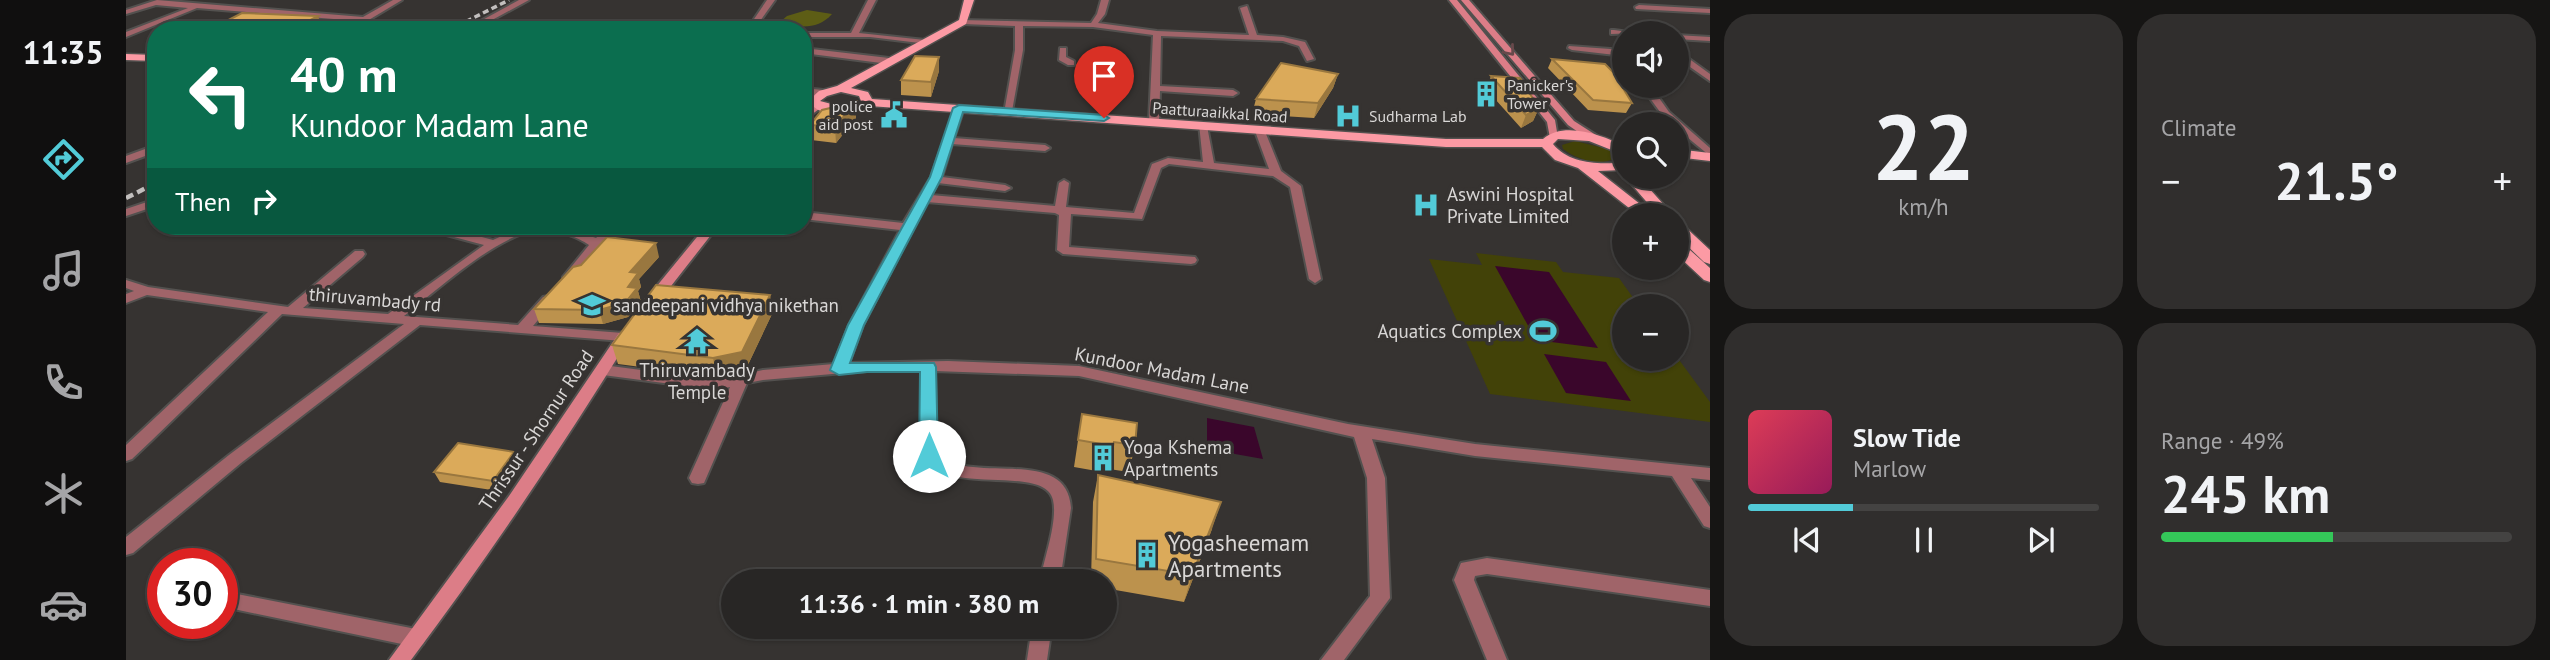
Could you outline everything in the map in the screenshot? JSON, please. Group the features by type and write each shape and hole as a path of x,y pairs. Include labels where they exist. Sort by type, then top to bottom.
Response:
{"main road":[{"path":"812,98 841,89 962,22 969,0"},
{"path":"1453,0 1552,122 1550,140 1556,153 1573,161 1631,203"},
{"path":"1465,0 1571,123 1595,139"},
{"path":"126,57 147,59"},
{"path":"812,98 844,111 867,102 864,94 841,89"},
{"name":"Paatturaaikkal Road","path":"867,102 1446,142"},
{"path":"1446,142 1550,140 1572,135 1612,145"},
{"path":"1446,142 1612,168"},
{"path":"1689,154 1710,156"},
{"path":"1689,158 1710,156"},
{"path":"1643,189 1656,203"},
{"name":"Thrissur - Shornur Road","path":"399,660 631,327 705,235"},
{"path":"1689,242 1710,259"},
{"path":"1689,251 1710,277"}],"street":[{"path":"126,12 166,0"},
{"path":"157,3 364,19 398,0"},
{"path":"485,21 525,0"},
{"path":"757,21 771,0"},
{"path":"853,36 872,0"},
{"path":"1093,25 1101,14 1105,0"},
{"path":"162,21 197,7"},
{"path":"1639,7 1710,11"},
{"path":"1244,8 1254,37"},
{"path":"962,22 1093,25 1157,33 1283,39 1302,44 1310,59"},
{"path":"1007,111 1019,50 1019,24"},
{"path":"126,35 147,27"},
{"path":"1154,122 1157,33"},
{"path":"812,35 882,36 925,42"},
{"path":"1689,38 1710,39"},
{"path":"1572,48 1612,52"},
{"path":"1063,50 1062,58 1071,63"},
{"path":"812,51 889,61"},
{"path":"1689,60 1710,62"},
{"path":"1689,64 1710,78"},
{"path":"1155,88 1233,93"},
{"path":"1655,98 1666,114 1710,156"},
{"path":"839,370 856,325 935,179 959,108"},
{"path":"1202,126 1209,166"},
{"path":"1260,131 1276,173"},
{"path":"948,141 1045,148"},
{"path":"126,160 147,152"},
{"path":"925,198 1138,217 1156,166 1160,163 1276,173 1295,186 1314,279"},
{"path":"935,179 1005,187"},
{"path":"1063,184 1063,250 1191,261"},
{"path":"126,213 147,205"},
{"path":"812,216 907,227"},
{"path":"462,235 495,244"},
{"path":"389,320 495,244 512,235"},
{"path":"576,235 591,240 595,246"},
{"path":"521,330 607,235"},
{"path":"126,455 170,415 216,366 359,254"},
{"name":"thiruvambady rd","path":"126,284 146,291 284,311 389,320 521,330 631,327"},
{"path":"126,299 146,291"},
{"path":"126,548 236,459 416,322"},
{"name":"Kundoor Madam Lane","path":"603,370 717,385 776,374 867,366 1079,371 1361,432 1475,450 1710,474"},
{"path":"928,367 929,456 934,465 951,472 1040,478 1048,480 1060,489 1063,502 1052,569"},
{"path":"698,478 740,382"},
{"path":"1331,660 1380,598 1376,478 1361,432"},
{"path":"1678,472 1710,521"},
{"path":"1497,660 1464,580 1468,569 1486,566 1710,598"},
{"path":"238,601 416,638"},
{"path":"1037,660 1040,639"}],"shaded area":[{"path":"807,10 832,14 812,25 812,21 781,21 787,16"},
{"path":"1575,141 1608,149 1612,160 1588,161 1574,156 1563,149 1562,145"},
{"name":"Aquatics Complex","path":"1476,253 1556,262 1563,272 1620,280 1630,294 1612,294 1612,371 1687,371 1710,402 1710,422 1490,394 1429,259 1482,265"},
{"path":"1495,266 1549,272 1598,348 1536,340"},
{"path":"1544,354 1606,362 1631,401 1566,393"},
{"path":"1207,418 1254,427 1263,459 1207,449"}],"building":[{"path":"242,13 318,16 309,21 226,21"},
{"path":"915,56 939,57 931,82 901,80"},
{"path":"1552,59 1605,64 1612,71 1612,98 1629,98 1632,103 1593,100"},
{"path":"1281,63 1338,74 1318,103 1256,99"},
{"path":"1491,76 1520,78 1539,108 1526,115"},
{"path":"856,102 835,127 812,125 822,110"},
{"path":"607,237 656,243 630,272 638,273 628,287 637,288 625,303 599,310 534,309 573,267 581,265"},
{"path":"656,285 770,295 742,352 713,358 612,345"},
{"path":"1082,414 1137,423 1135,445 1114,442 1113,446 1078,440"},
{"path":"458,443 514,452 493,481 434,472"},
{"name":"Yogasheemam Apartments","path":"1098,475 1221,502 1192,575 1096,559"}],"railway":[{"path":"467,21 509,0"},
{"path":"126,198 147,188"}],"place":[{"name":"Panicker's Tower","path":"1486,94"},
{"name":"police aid post","path":"894,115"},
{"name":"Sudharma Lab","path":"1348,116"},
{"name":"Aswini Hospital Private Limited","path":"1426,205"},
{"name":"sandeepani vidhya nikethan","path":"592,305"},
{"name":"Aquatics Complex","path":"1543,331"},
{"name":"Thiruvambady Temple","path":"697,341"},
{"name":"Yoga Kshema Apartments","path":"1103,458"},
{"name":"Yogasheemam Apartments","path":"1147,555"}],"route":[{"path":"929,456 928,367 867,366 839,370 856,325 936,177 959,108 1104,118"}]}
